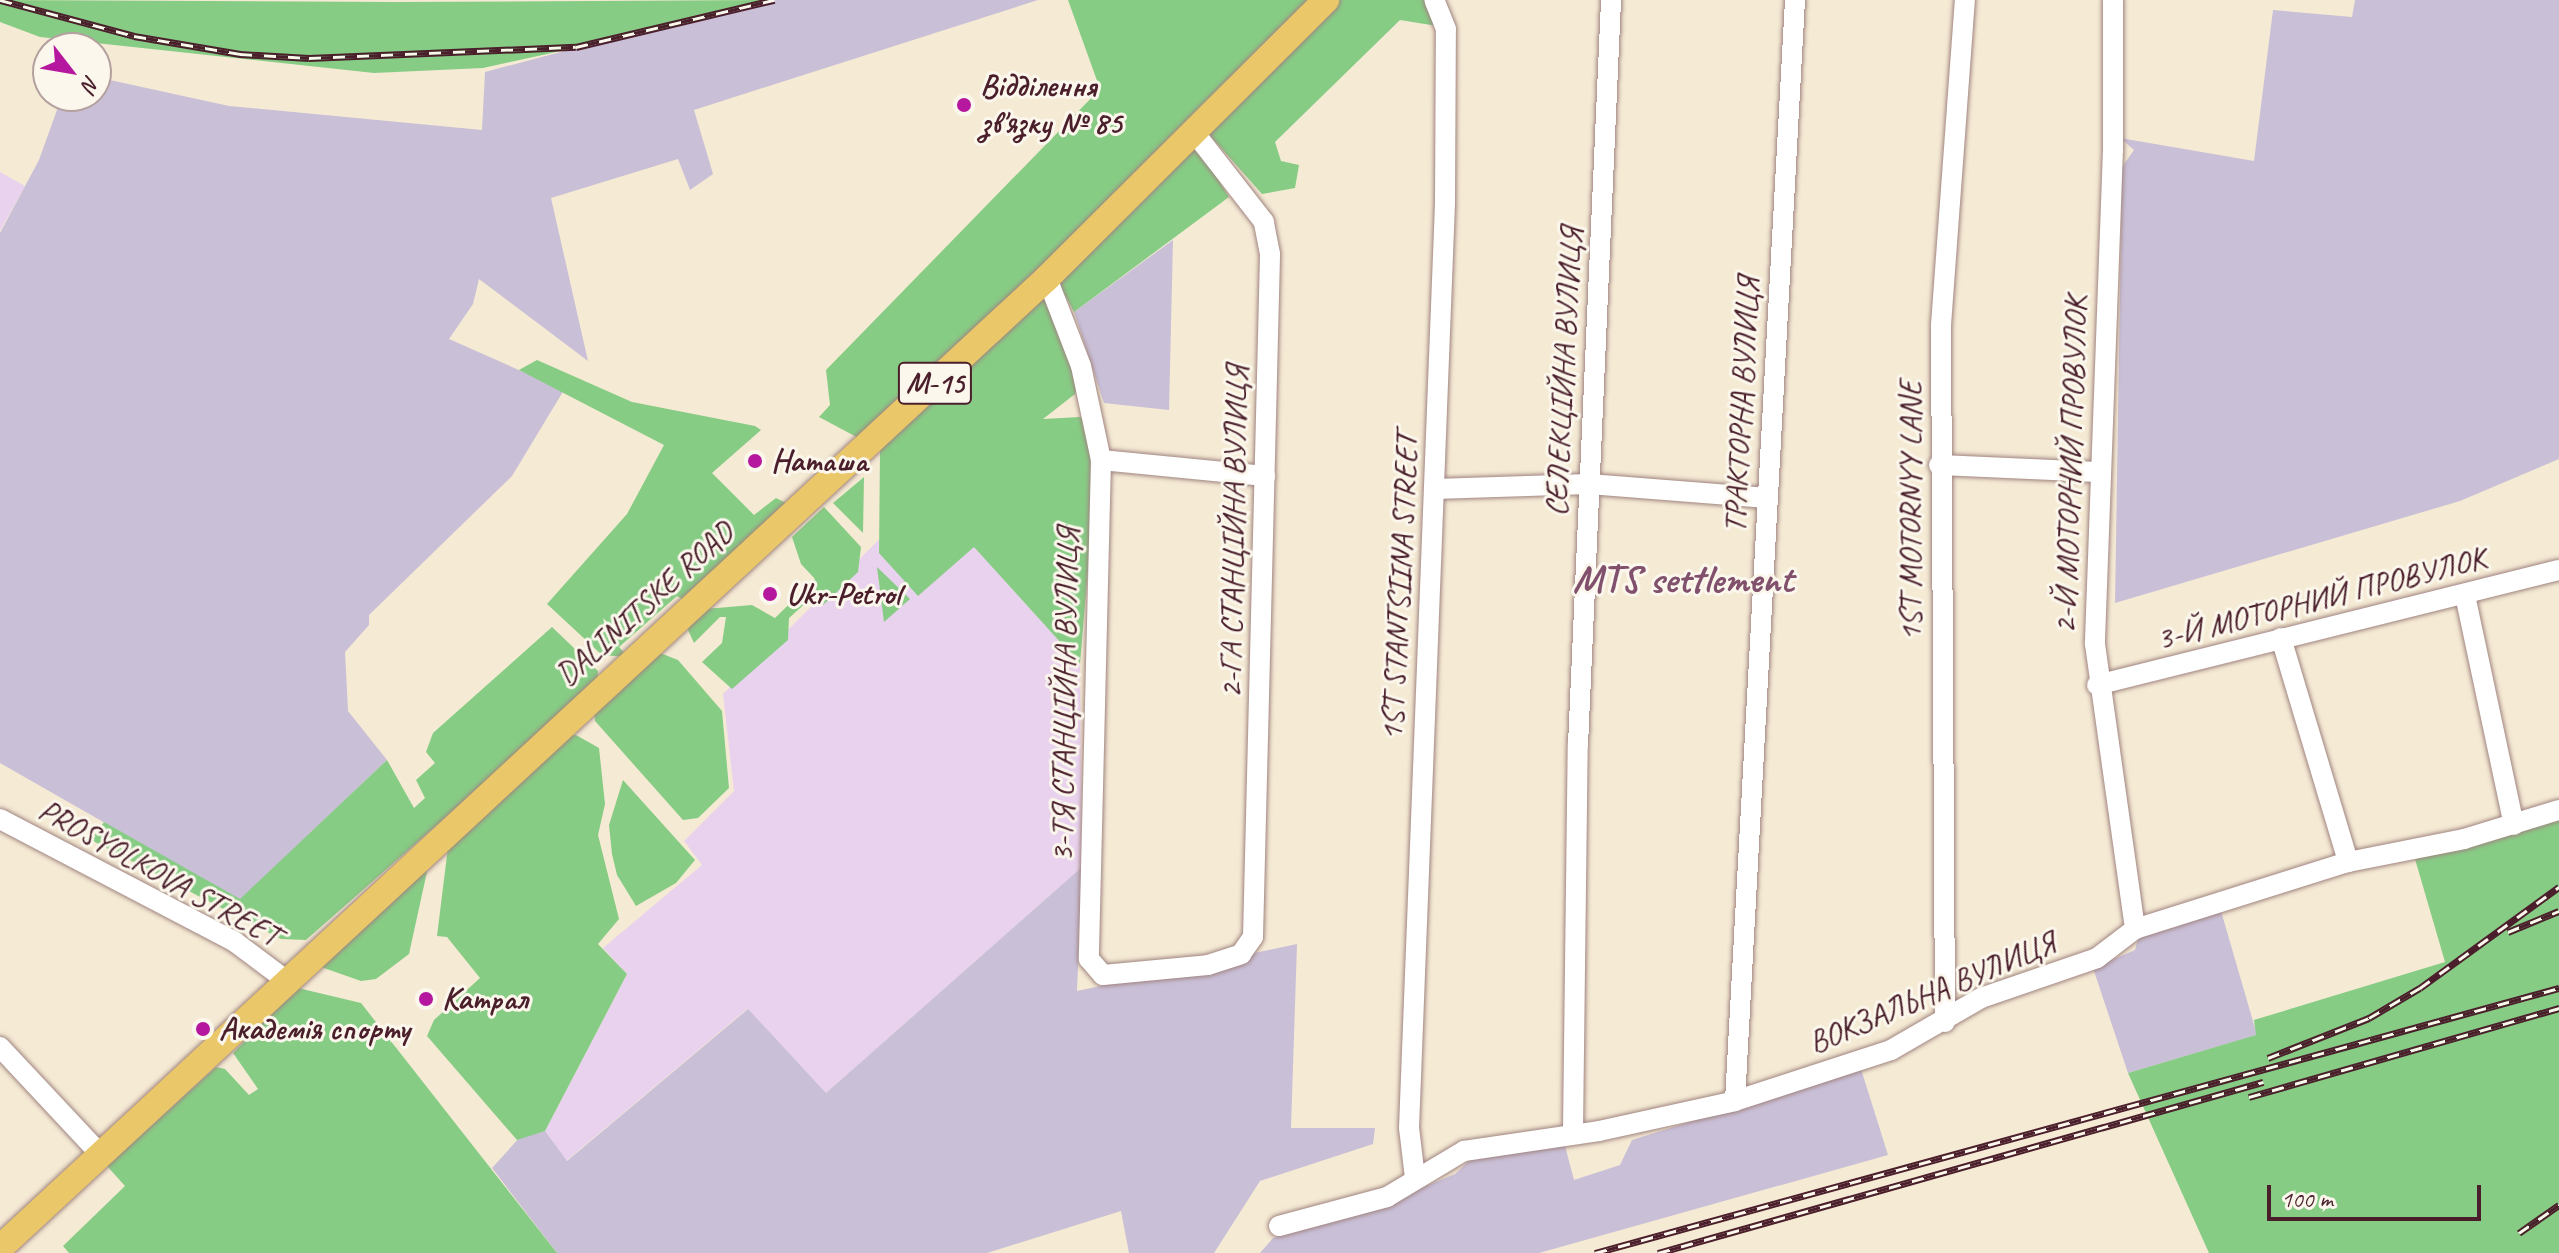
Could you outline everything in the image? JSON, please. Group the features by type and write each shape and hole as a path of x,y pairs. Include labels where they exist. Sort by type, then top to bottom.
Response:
{"main road":[{"name":"DALINITSKE ROAD","path":"0,1248 1047,278 1326,0"}],"street":[{"name":"1ST STANTSIINA STREET","path":"1415,1178 1409,1113 1435,489 1446,29 1434,0"},
{"name":"СЕЛЕКЦІЙНА ВУЛИЦЯ","path":"1573,1131 1571,1045 1589,484 1611,0"},
{"name":"ТРАКТОРНА ВУЛИЦЯ","path":"1735,1101 1795,0"},
{"name":"1ST MOTORNYY LANE","path":"1945,1022 1939,465 1941,325 1965,0"},
{"name":"2-Й МОТОРНИЙ ПРОВУЛОК","path":"2113,0 2113,149 2099,472 2097,685 2135,929"},
{"name":"2-ГА СТАНЦІЙНА ВУЛИЦЯ","path":"1194,132 1264,222 1270,254 1253,937 1241,954"},
{"name":"3-ТЯ СТАНЦІЙНА ВУЛИЦЯ","path":"1047,278 1081,366 1101,460 1089,959 1103,975 1208,965 1241,954"},
{"path":"1101,460 1265,476"},
{"path":"1939,465 2099,472"},
{"path":"1435,489 1589,484 1767,498"},
{"name":"3-Й МОТОРНИЙ ПРОВУЛОК","path":"2097,685 2559,570"},
{"path":"2465,595 2514,825"},
{"path":"2281,638 2348,862"},
{"name":"ВОКЗАЛЬНА ВУЛИЦЯ","path":"1279,1226 1387,1197 1464,1151 1573,1131 1599,1131 1735,1101 1891,1050 1945,1022 1981,998 2097,958 2135,929 2348,862 2514,825 2559,810"},
{"name":"PROSYOLKOVA STREET","path":"0,819 235,942 287,981"},
{"path":"0,1047 101,1155"}],"shaded area":[{"path":"756,0 1038,0 694,110 713,174 690,190 678,159 551,198 588,361 479,279 473,304 449,339 564,390 512,476 369,615 369,625 345,652 348,711 387,760 240,900 0,763 0,233 39,160 56,112 112,112 112,80 229,106 482,130 485,72"},
{"path":"2355,0 2559,0 2559,459 2460,501 2115,603 2122,167 2134,150 2120,138 2254,161 2273,10 2352,17"},
{"path":"0,172 25,186 0,231"},
{"path":"1173,240 1169,410 1104,403 1074,312"},
{"path":"926,493 1080,664 1082,867 826,1093 747,1009 566,1161 545,1131 627,974 603,948 702,865 684,841 734,791 723,694"},
{"path":"1082,867 1077,991 1297,944 1291,1128 1375,1128 1373,1144 1260,1181 1214,1253 1129,1253 1121,1211 987,1253 557,1253 492,1168 521,1136 545,1131 567,1161 748,1009 826,1093"},
{"path":"2221,911 2257,1035 2128,1073 2093,968 2135,950 2139,936"},
{"path":"1861,1069 1888,1155 1539,1253 1260,1253 1273,1238 1390,1201 1455,1174 1470,1160 1564,1142 1574,1180 1620,1165 1632,1140"}],"green space":[{"path":"0,0 770,0 694,22 483,68 374,73 112,45 112,32 32,34 0,22"},
{"path":"1068,0 1312,0 864,441 819,417 830,405 826,370 1100,89"},
{"path":"1336,0 1431,0 1437,26 1400,20 1275,142 1281,161 1299,165 1295,188 1262,194 1206,131"},
{"path":"1194,141 1229,197 1074,312 1057,280"},
{"path":"1044,291 1078,384 1075,394 1043,419 1080,417 1100,424 1080,664 974,547 918,596 879,553 880,450"},
{"path":"537,360 632,402 755,426 761,430 712,473 754,515 776,498 796,508 691,604 677,596 619,647 628,657 602,655 547,604 627,514 664,445 519,370"},
{"path":"864,477 863,533 833,503"},
{"path":"824,507 861,547 858,572 823,605 809,600 789,618 788,640 732,689 702,662 722,643 726,617 720,617 694,643 688,630 691,621 705,609 752,605 775,618 815,579 801,564 792,537"},
{"path":"877,567 910,599 884,622"},
{"path":"552,627 598,671 597,684 306,940 281,939 91,840 104,822 240,899 387,760 414,808 425,798 416,780 435,763 426,752 433,733"},
{"path":"655,651 678,660 722,711 729,788 698,818 683,820 595,721 594,709"},
{"path":"576,735 599,748 605,804 598,835 619,919 598,944 627,974 545,1131 517,1140 427,1036 434,1020 480,978 447,937 437,936 448,847 564,736"},
{"path":"623,780 695,860 676,883 636,906 617,875 609,825"},
{"path":"2559,812 2559,1253 2209,1253 2128,1073 2256,1035 2254,1020 2445,962 2415,859"},
{"path":"428,867 409,954 376,979 361,981 321,967"},
{"path":"298,988 361,1003 557,1253 69,1253 63,1246 125,1186 107,1166 216,1067 225,1069 249,1095 258,1089 233,1053"}],"railway":[{"path":"0,0 134,36 240,54 309,58 576,47 774,0"},
{"path":"2268,1058 2369,1018 2420,988 2559,887"},
{"path":"2508,932 2559,911"},
{"path":"1595,1253 2559,988"},
{"path":"2249,1097 2559,1008"},
{"path":"1658,1253 2263,1082"},
{"path":"2519,1233 2559,1205"}],"place":[{"name":"Відділення зв'язку № 85","path":"964,105"},
{"name":"Наташа","path":"755,461"},
{"name":"Ukr-Petrol","path":"770,594"},
{"name":"Катрал","path":"426,999"},
{"name":"Академія спорту","path":"203,1029"}],"district":[{"name":"MTS settlement","path":"1683,579"}]}
